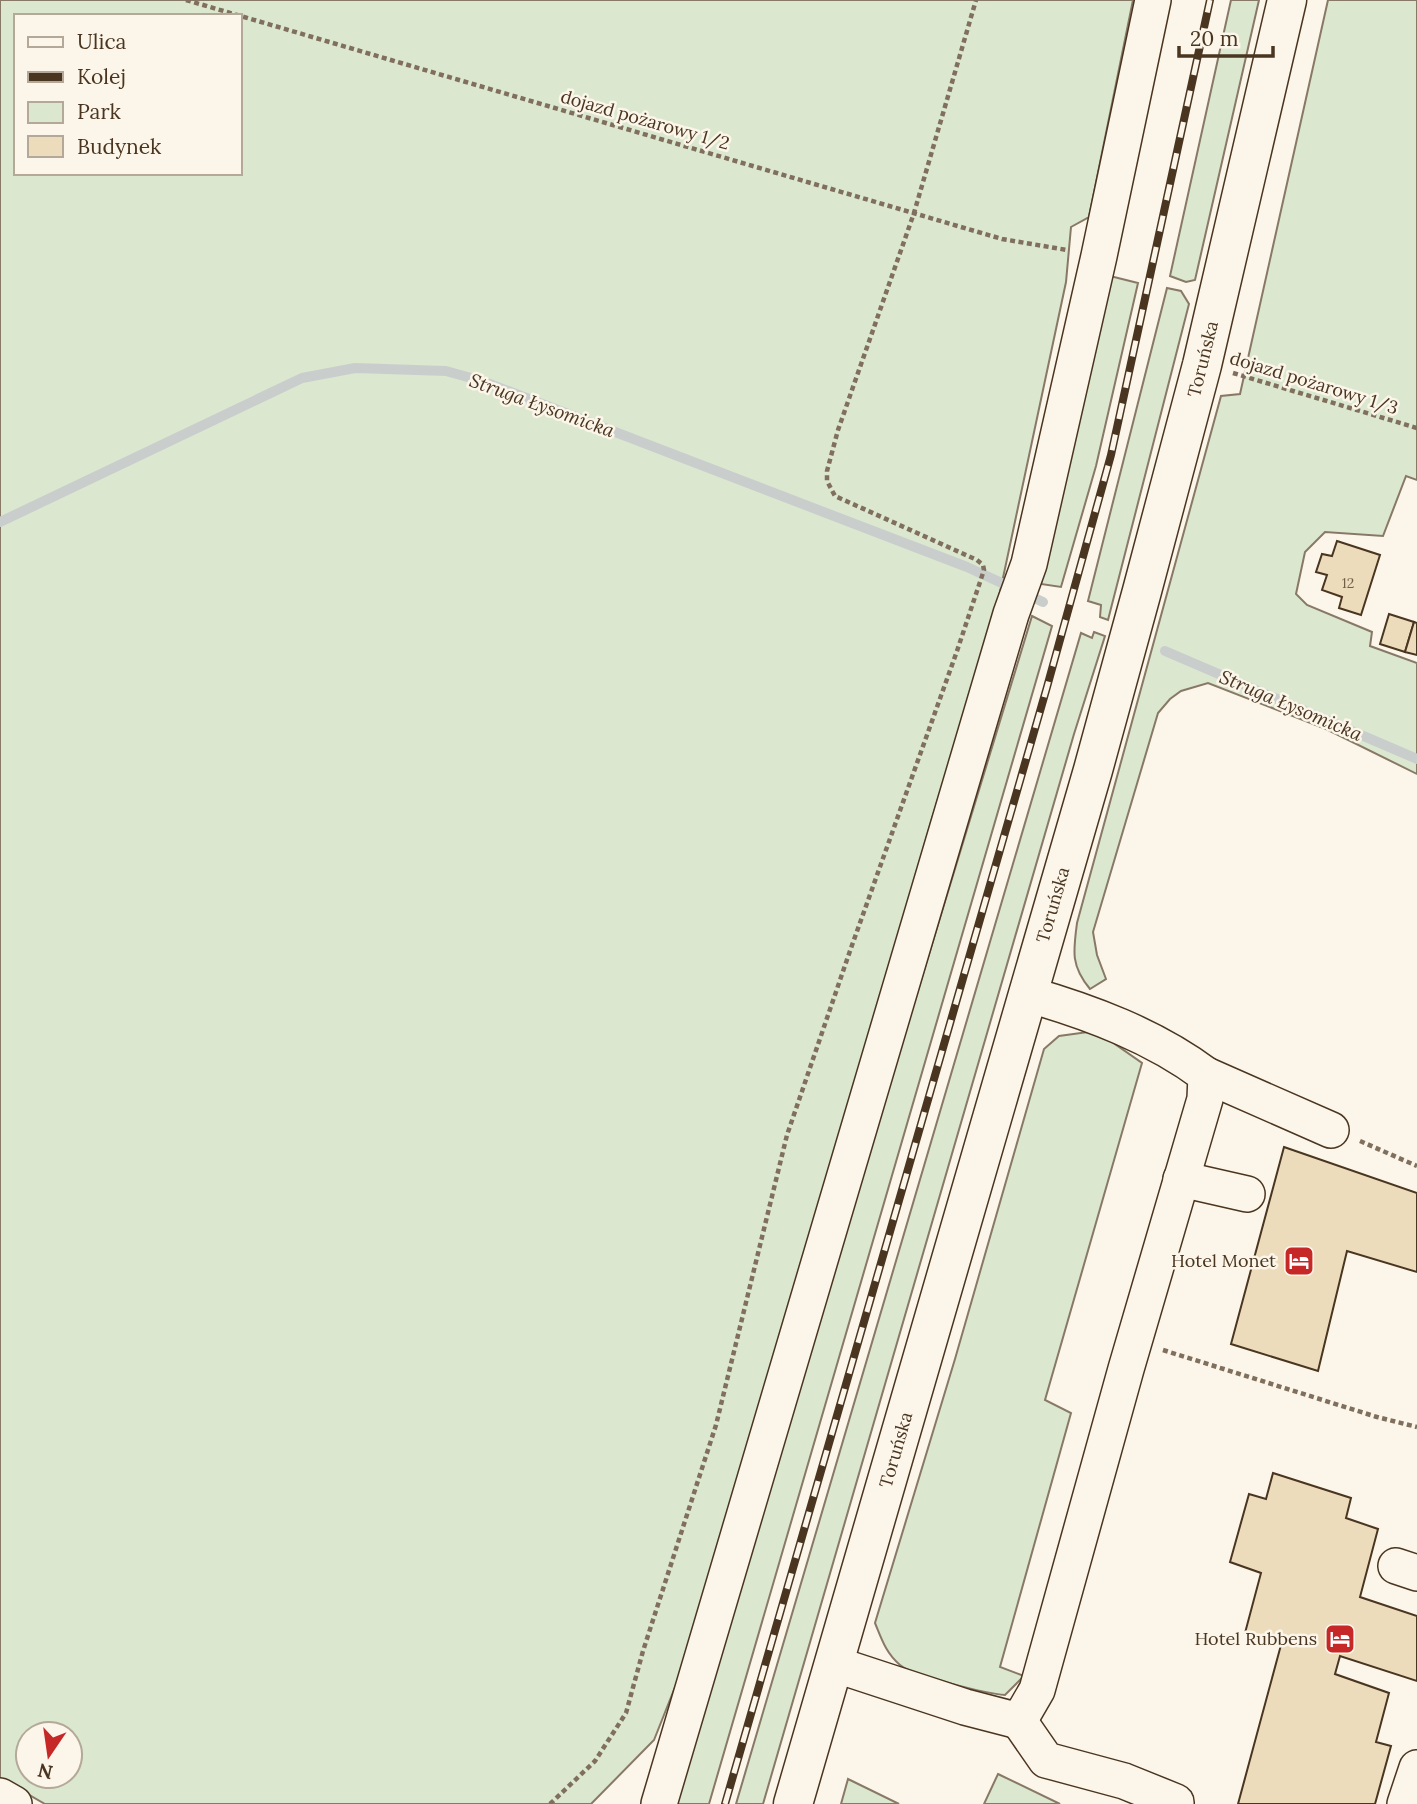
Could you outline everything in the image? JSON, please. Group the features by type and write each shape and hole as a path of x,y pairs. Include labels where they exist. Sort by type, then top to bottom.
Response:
{"main road":[{"name":"Toruńska","path":"793,1804 1093,770 1202,365 1287,0"}],"street":[{"path":"659,1801 1026,571 1099,256 1153,0"},
{"path":"1027,994 1086,1011 1184,1058 1206,1075 1331,1129"},
{"path":"1019,1721 1037,1690 1134,1340 1205,1099 1206,1075"},
{"path":"1181,1179 1247,1194"},
{"path":"834,1664 965,1707 1019,1721 1046,1760 1124,1782 1176,1804"},
{"path":"1405,1804 1417,1768"},
{"path":"0,1796 14,1804"}],"path":[{"name":"dojazd pożarowy 1/2","path":"186,0 234,14"},
{"path":"550,1804 595,1760 626,1713 643,1651 716,1425 787,1135 984,570 978,560 835,496 827,481 827,471 838,430 914,213 976,0"},
{"name":"dojazd pożarowy 1/2","path":"242,16 1002,239 1099,256"},
{"name":"dojazd pożarowy 1/3","path":"1202,365 1417,428"},
{"path":"1331,1129 1417,1166"},
{"path":"1134,1340 1377,1417 1417,1427"}],"green space":[{"path":"0,0 1133,0 1089,217 1071,227 1066,282 997,606 683,1667 654,1740 591,1804 45,1804 21,1790 84,1790 84,1720 14,1720 14,1786 0,1778"},
{"path":"1231,0 1259,0 1195,280 1186,282 1170,276"},
{"path":"1328,0 1417,0 1417,480 1406,476 1383,536 1325,532 1305,552 1296,594 1307,605 1372,632 1370,646 1417,663 1417,774 1326,729 1208,683 1181,691 1158,713 1093,932 1097,955 1106,979 1090,989 1076,966 1077,923 1221,396 1240,394"},
{"path":"1106,275 1138,283 1096,466 1061,587 1041,584"},
{"path":"1167,288 1181,291 1189,304 1108,620 1100,617 1101,605 1088,601"},
{"path":"1032,616 1052,626 709,1804 670,1804"},
{"path":"1094,632 1105,636 1074,734 763,1804 736,1804 1081,633 1092,638"},
{"path":"1088,1032 1109,1040 1142,1063 1045,1400 1071,1413 1000,1667 1024,1676 1005,1695 996,1694 919,1674 900,1665 882,1641 875,1623 955,1359 1044,1049 1059,1036"},
{"path":"998,1774 1060,1804 984,1804"},
{"path":"848,1779 899,1804 841,1804"}],"building":[{"path":"1337,541 1380,555 1361,615 1339,608 1342,597 1322,590 1327,575 1316,572 1322,554 1332,556"},
{"path":"1389,614 1414,622 1405,652 1380,644"},
{"path":"1414,622 1417,623 1417,655 1405,652"},
{"name":"Hotel Monet","path":"1284,1147 1417,1193 1417,1272 1347,1251 1318,1371 1231,1344"},
{"name":"Hotel Rubbens","path":"1273,1473 1351,1498 1346,1518 1378,1529 1360,1597 1417,1616 1417,1681 1340,1656 1335,1674 1389,1693 1376,1742 1391,1746 1375,1804 1238,1804 1281,1645 1245,1633 1261,1573 1230,1562 1249,1494 1266,1499"}],"waterway":[{"name":"Struga Łysomicka","path":"0,522 302,378 355,368 446,371 482,381 967,567 1043,602"},
{"name":"Struga Łysomicka","path":"1165,651 1417,759"}],"railway":[{"path":"725,1804 1047,687 1111,455 1210,0"}],"place":[{"name":"Hotel Monet","path":"1299,1261"},
{"name":"Hotel Rubbens","path":"1340,1639"}]}
